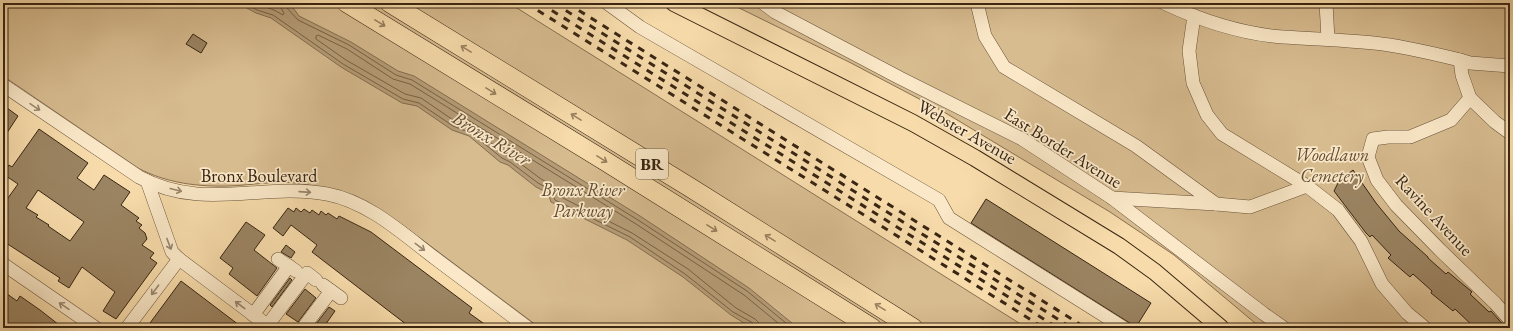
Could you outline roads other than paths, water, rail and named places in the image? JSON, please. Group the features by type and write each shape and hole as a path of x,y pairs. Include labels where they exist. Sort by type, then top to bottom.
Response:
{"highway":[{"name":"BR","path":"347,3 618,169 872,328"},
{"name":"BR","path":"390,3 913,328"}],"main road":[{"name":"Webster Avenue","path":"674,3 913,123 975,158 1119,246 1155,272 1221,328"}],"street":[{"path":"607,3 640,27 939,200 948,218 1124,328"},
{"name":"East Border Avenue","path":"763,3 775,12 900,78 1022,139 1112,198 1284,328"},
{"path":"977,3 985,36 1004,67 1136,146 1216,204"},
{"path":"1164,3 1194,16 1231,28 1282,37 1328,39 1414,49 1470,63 1510,66"},
{"path":"1326,3 1328,39"},
{"path":"1194,16 1189,51 1193,83 1207,115 1222,134 1307,186 1338,210 1361,241 1382,284 1407,312 1425,328"},
{"path":"1460,60 1462,75 1470,98 1495,122 1510,133"},
{"name":"Bronx Boulevard","path":"3,85 147,181 173,190 199,195 300,192 328,194 347,200 368,210 389,223 528,328"},
{"name":"Ravine Avenue","path":"1470,98 1451,120 1410,137 1373,139 1368,158 1377,180 1396,205 1495,303 1510,320"},
{"path":"147,181 170,248 179,259 269,327 307,273 328,288 304,328"},
{"path":"1112,198 1250,207 1307,186"},
{"path":"128,328 179,259"},
{"path":"253,315 294,270 278,259"},
{"path":"3,264 96,328"}],"water":[{"name":"Bronx River","path":"238,3 286,3 291,5 299,16 351,42 398,71 414,76 640,216 749,288 798,328 752,328 731,315 683,277 627,240 551,202 548,193 536,187 508,165 500,162 469,136 452,130 417,106 402,103 341,67 271,18 256,13"}],"railway":[{"path":"526,3 1044,328"},
{"path":"540,3 1058,328"},
{"path":"554,3 1072,328"},
{"path":"567,3 1086,328"}],"park label":[{"name":"Woodlawn Cemetery","path":"1332,165"},
{"name":"Bronx River Parkway","path":"583,200"}]}
